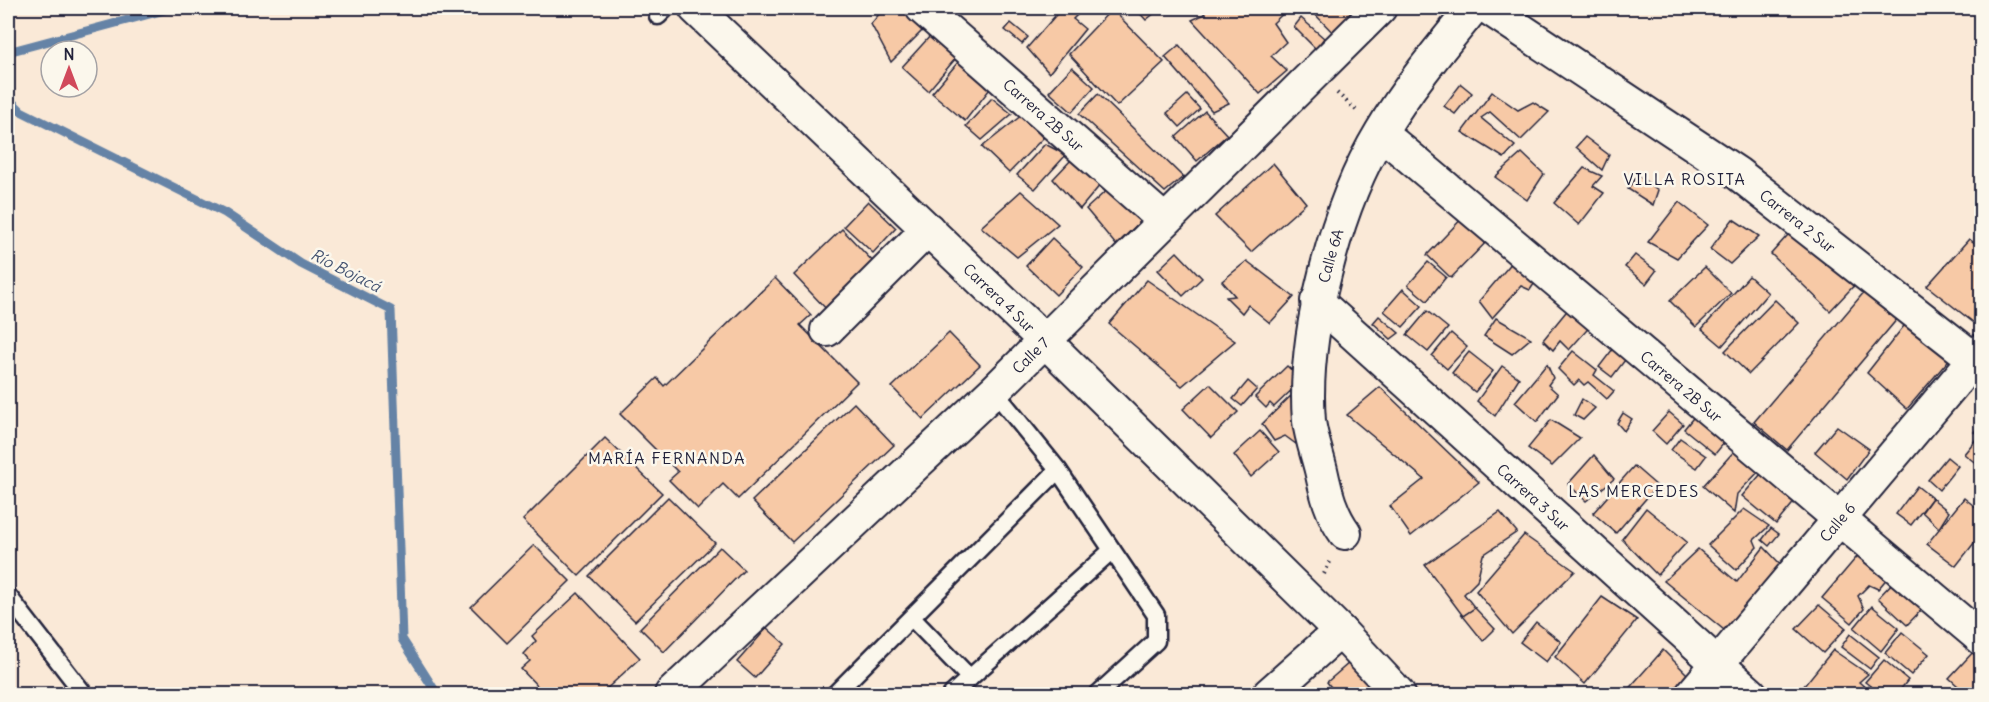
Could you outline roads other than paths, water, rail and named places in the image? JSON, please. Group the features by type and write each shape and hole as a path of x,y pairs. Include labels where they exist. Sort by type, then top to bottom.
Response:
{"street":[{"name":"Carrera 4 Sur","path":"695,8 1045,341 1400,694"},
{"name":"Carrera 2B Sur","path":"922,8 1165,221"},
{"name":"Calle 7","path":"671,694 994,391 1380,8"},
{"name":"Calle 6A","path":"1345,533 1328,502 1309,422 1309,370 1317,301 1353,193 1381,133 1436,53 1473,8"},
{"name":"Carrera 2 Sur","path":"1488,8 1737,173 1979,358"},
{"name":"Carrera 2B Sur","path":"1381,133 1982,639"},
{"path":"827,330 928,229"},
{"name":"Carrera 3 Sur","path":"1317,301 1751,694"},
{"name":"Calle 6","path":"1692,694 1839,519 1979,358"},
{"path":"1269,694 1340,632"}],"lane":[{"path":"994,391 1058,470 1156,615 1156,641 1098,694"},
{"path":"836,694 1058,470"},
{"path":"952,694 1112,550"},
{"path":"8,596 84,694"},
{"path":"912,618 970,678"}],"waterway":[{"name":"Río Bojacá","path":"8,52 172,8"},
{"name":"Río Bojacá","path":"8,98 21,111 225,213 301,264 391,310 402,639 437,694"}],"district":[{"name":"VILLA ROSITA","path":"1685,179"},
{"name":"MARÍA FERNANDA","path":"667,458"},
{"name":"LAS MERCEDES","path":"1634,491"}]}
